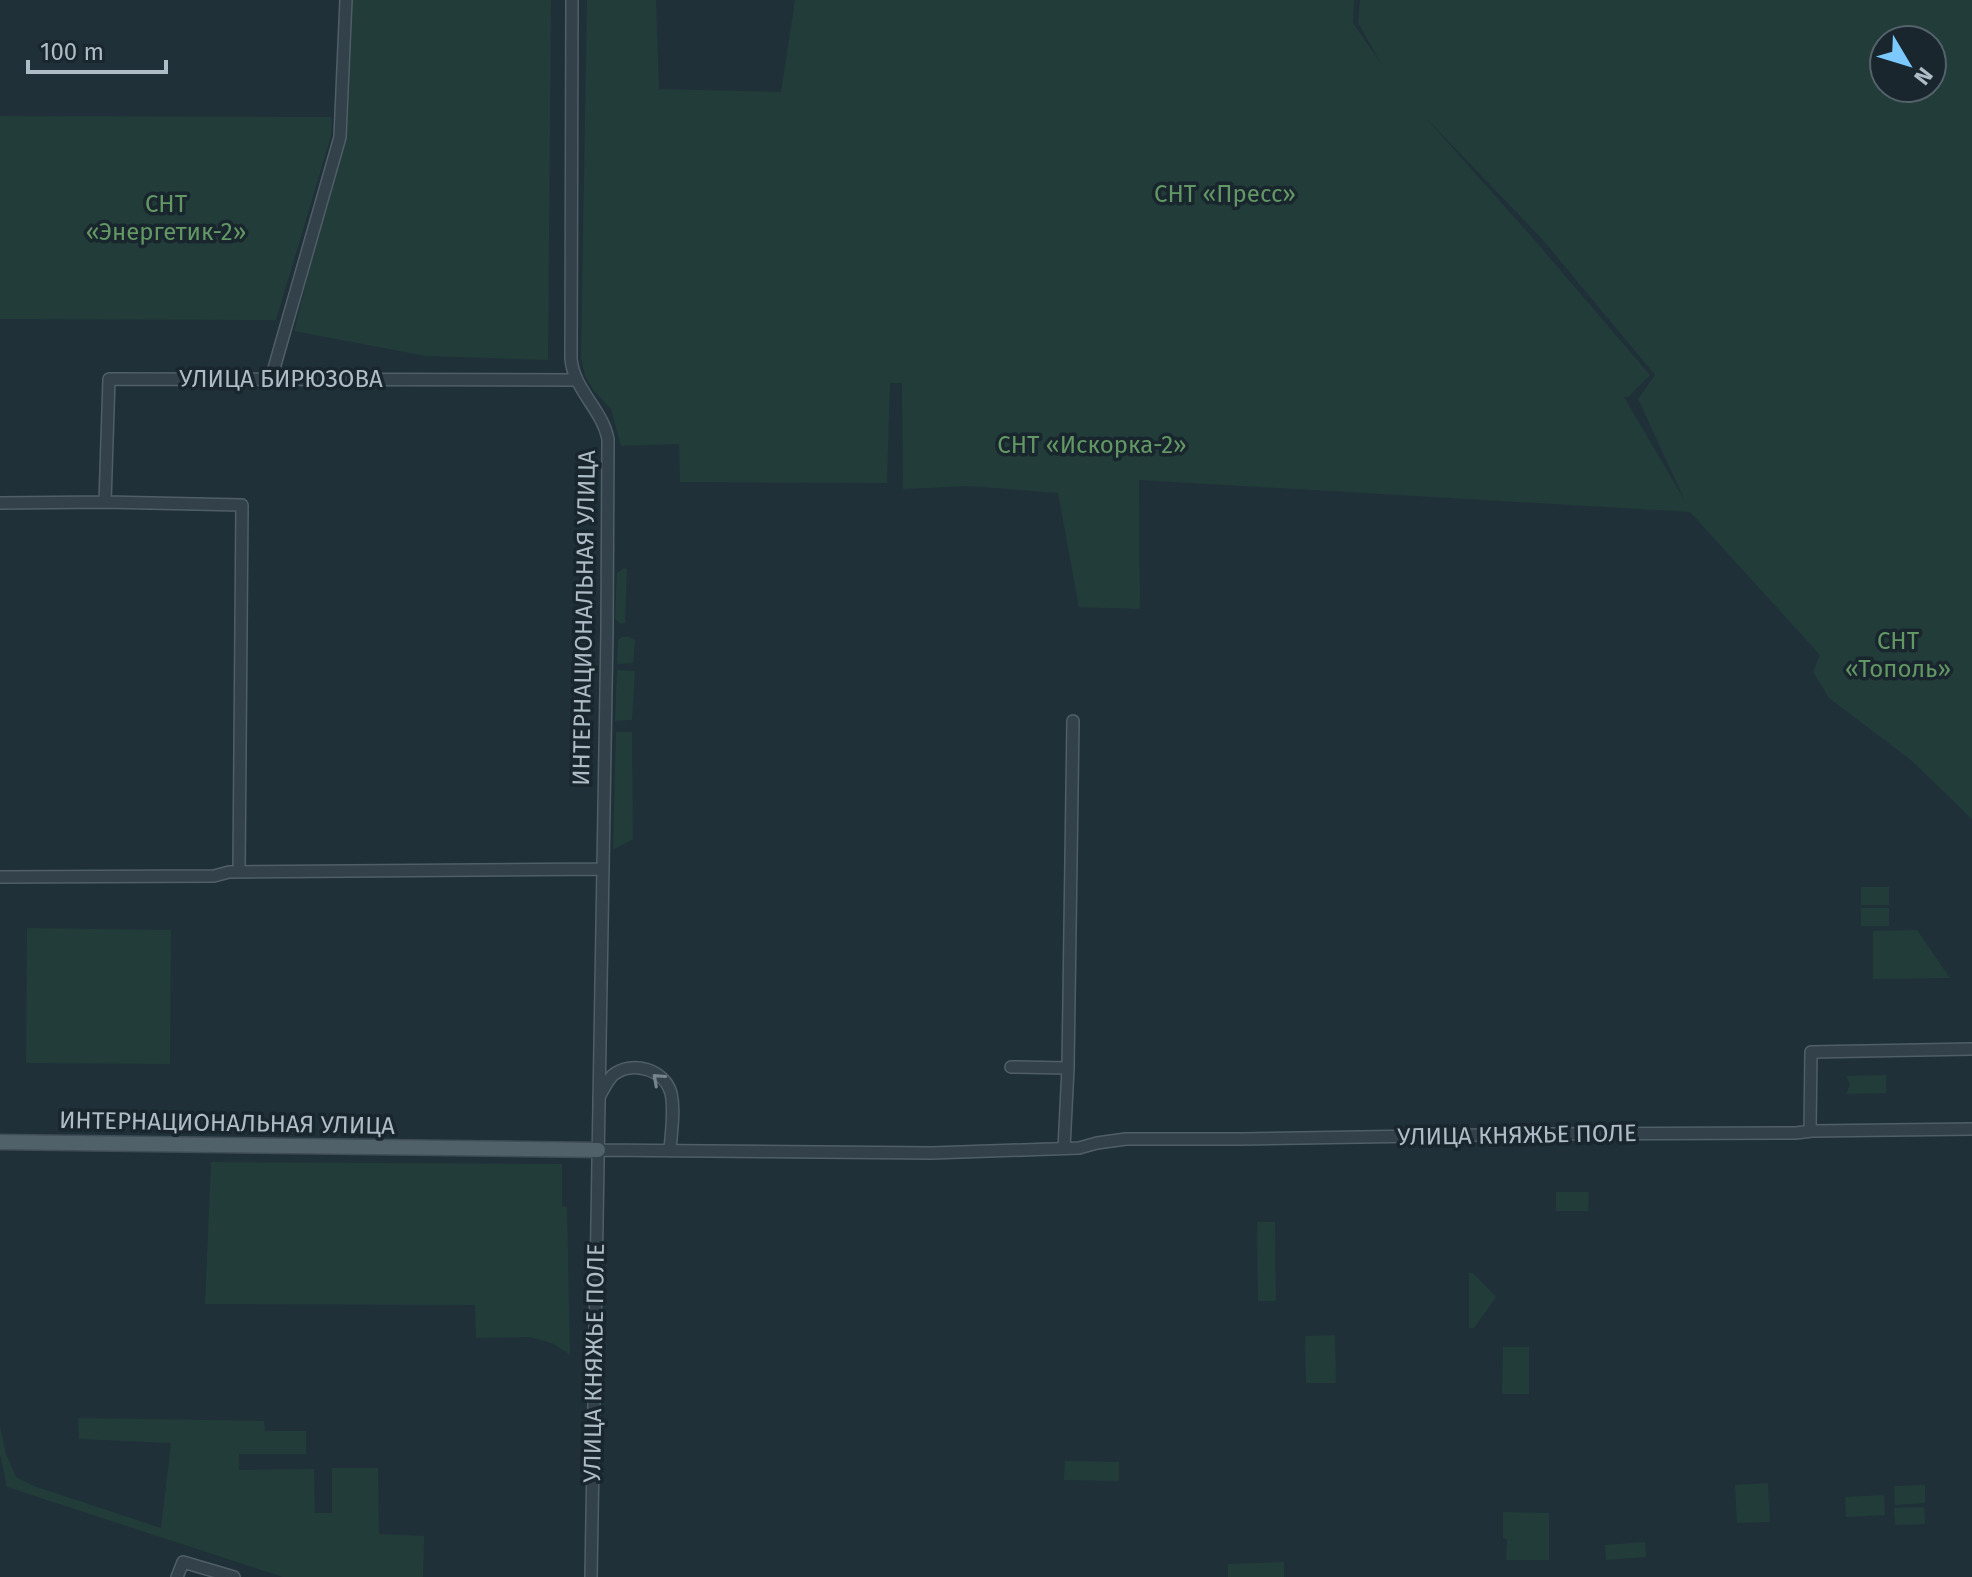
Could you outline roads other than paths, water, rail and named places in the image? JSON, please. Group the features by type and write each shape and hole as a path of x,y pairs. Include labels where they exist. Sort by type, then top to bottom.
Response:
{"main road":[{"name":"ИНТЕРНАЦИОНАЛЬНАЯ УЛИЦА","path":"0,1142 598,1150"}],"street":[{"path":"271,379 340,137 346,0"},
{"name":"ИНТЕРНАЦИОНАЛЬНАЯ УЛИЦА","path":"572,0 571,359 576,380 602,421 608,439 598,1150 932,1153 1064,1148"},
{"name":"УЛИЦА БИРЮЗОВА","path":"105,502 109,379 576,380"},
{"path":"0,503 242,505 239,872"},
{"path":"1064,1148 1073,721"},
{"path":"0,877 602,869"},
{"path":"1810,1131 1811,1052 1972,1049"},
{"path":"600,1053 612,1067 621,1071"},
{"path":"599,1097 608,1082 621,1071 638,1067 662,1078 670,1091 670,1151"},
{"path":"1011,1067 1068,1068"},
{"name":"УЛИЦА КНЯЖЬЕ ПОЛЕ","path":"1064,1148 1126,1139 1972,1129"},
{"name":"УЛИЦА КНЯЖЬЕ ПОЛЕ","path":"591,1577 598,1150"},
{"path":"177,1577 183,1562 234,1577"}],"park label":[{"name":"СНТ «Пресс»","path":"1225,194"},
{"name":"СНТ «Энергетик-2»","path":"166,218"},
{"name":"СНТ «Искорка-2»","path":"1092,445"},
{"name":"СНТ «Тополь»","path":"1898,655"}]}
